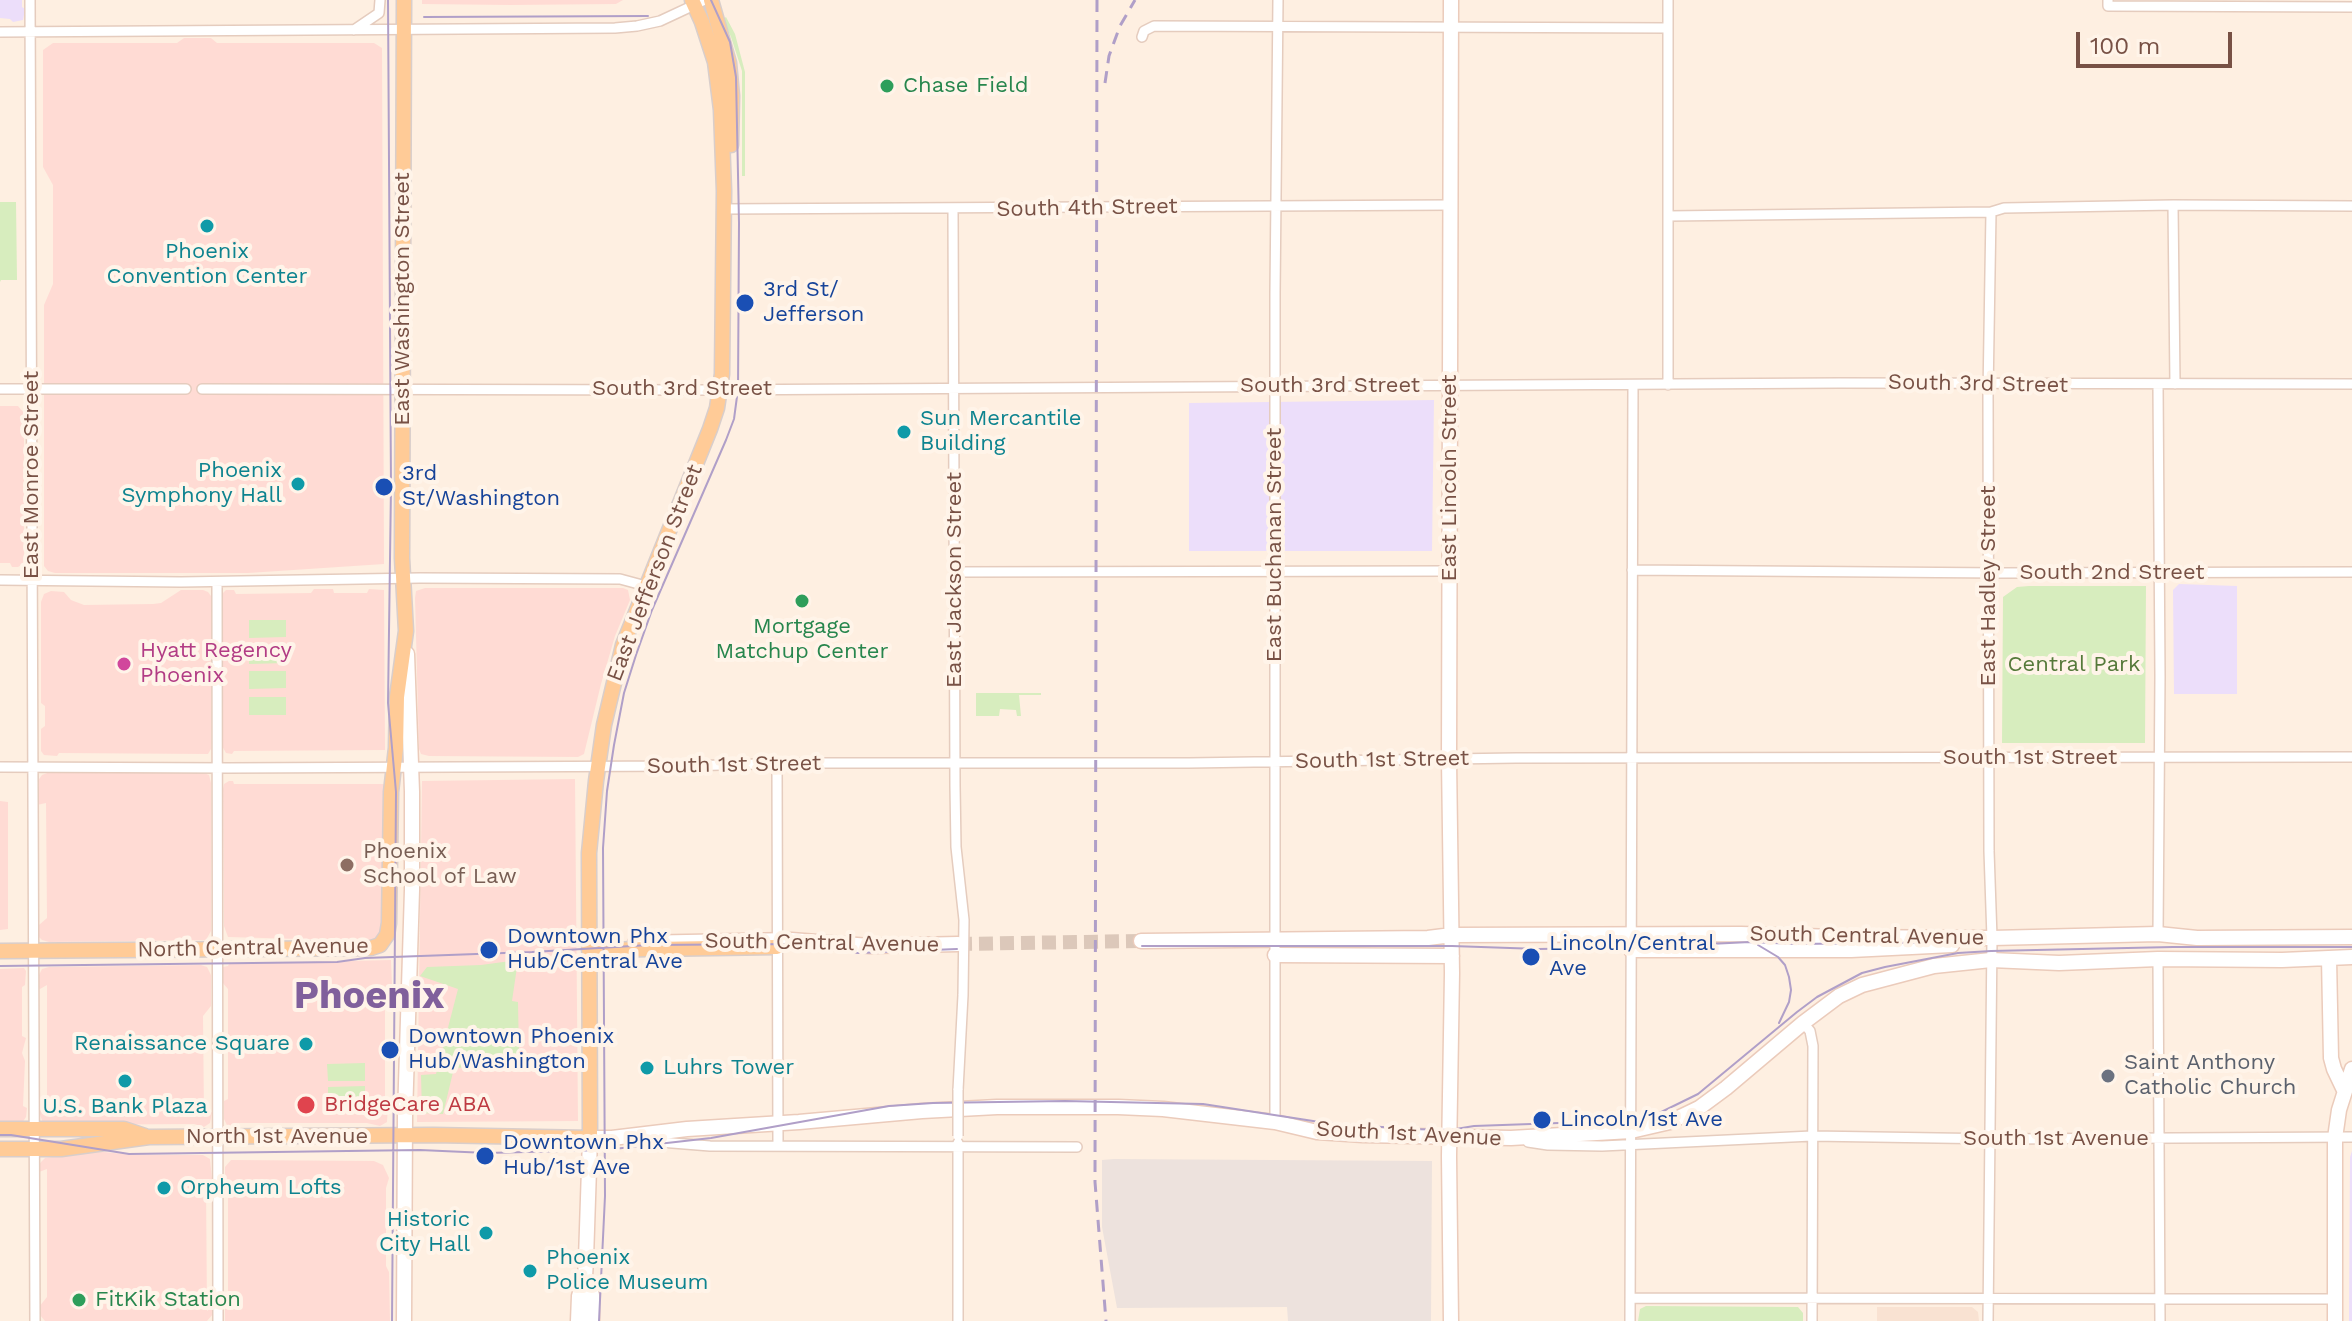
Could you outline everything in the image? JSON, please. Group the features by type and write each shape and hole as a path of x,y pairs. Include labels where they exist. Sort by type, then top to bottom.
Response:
{"main road":[{"name":"East Washington Street","path":"404,0 403,579 412,768 404,1321"},
{"name":"East Lincoln Street","path":"1451,0 1451,1321"},
{"name":"East Jefferson Street","path":"590,1138 589,853 610,693 623,645 710,429 722,374 723,209 732,96 729,63 701,1"},
{"name":"North Central Avenue","path":"0,951 371,948 384,941 389,923 391,792 398,681 406,631"},
{"name":"South Central Avenue","path":"1141,941 1275,947 1452,935 1631,945 1741,934 1992,938 2158,934 2197,938 2352,937"},
{"path":"589,950 686,944 777,946"},
{"name":"South Central Avenue","path":"777,946 961,947"},
{"path":"1275,947 1452,956"},
{"name":"South Central Avenue","path":"1511,1138 1631,1138 1699,1108 1839,996 1862,985 1934,966 1991,960 2059,963 2352,957"},
{"path":"2329,958 2331,1058 2344,1090"},
{"path":"2335,1321 2335,1138 2344,1090 2352,1069"},
{"name":"South 1st Avenue","path":"405,1136 612,1138 687,1129 997,1107 1118,1107 1275,1122 1317,1132 1511,1138"},
{"name":"North 1st Avenue","path":"0,1129 124,1129 149,1137"},
{"name":"North 1st Avenue","path":"0,1149 83,1147 149,1137 405,1136"},
{"path":"578,1321 579,1296 585,1277 590,1138"},
{"path":"585,1277 592,1295 592,1321"}],"street":[{"name":"East Monroe Street","path":"30,0 35,1321"},
{"path":"354,30 379,13 380,0"},
{"name":"East Buchanan Street","path":"1275,1122 1275,206 1278,0"},
{"path":"1668,0 1668,385"},
{"path":"0,32 615,28 649,24 701,1"},
{"path":"2108,3 2352,7"},
{"path":"1142,37 1144,31 1154,26 1668,28"},
{"name":"South 4th Street","path":"723,209 1451,205"},
{"path":"1669,216 1991,212 2004,208 2173,205 2352,206"},
{"path":"2173,205 2175,384"},
{"name":"East Jackson Street","path":"953,209 956,847 964,920 958,1090 958,1321"},
{"name":"East Hadley Street","path":"1988,1321 1992,938 1988,383 1991,212"},
{"name":"South 3rd Street","path":"202,389 2352,384"},
{"path":"1630,1321 1633,385"},
{"path":"2158,385 2158,934"},
{"path":"0,389 186,389"},
{"name":"South 2nd Street","path":"1632,570 2352,572"},
{"path":"954,572 1449,571"},
{"path":"0,580 620,579 646,586"},
{"path":"217,582 218,1321"},
{"name":"South 1st Street","path":"0,767 412,768 1631,757 2352,757"},
{"path":"777,764 778,1146"},
{"path":"2158,959 2160,1321"},
{"path":"1803,1023 1810,1031 1813,1046 1812,1321"},
{"name":"South 1st Avenue","path":"1631,1138 2352,1137"},
{"name":"South 1st Avenue","path":"612,1138 710,1146 1077,1147"},
{"path":"1631,1298 2334,1299"}],"shaded area":[{"path":"0,0 22,0 25,9 23,20 13,22 0,18"},
{"path":"422,0 623,0 616,4 510,5 422,4"},
{"path":"184,38 211,38 217,43 374,43 382,48 384,564 248,573 55,573 44,566 44,305 53,284 53,185 43,167 43,50 53,43 177,43"},
{"path":"1434,400 1432,551 1189,551 1189,403"},
{"path":"0,406 18,406 24,413 24,559 18,567 0,563"},
{"path":"2179,584 2237,586 2237,694 2174,694 2173,590"},
{"path":"425,588 628,590 630,600 615,636 584,754 578,757 421,754 415,598 416,591"},
{"path":"314,589 333,589 334,593 384,590 385,750 226,753 222,746 222,594 226,590 234,590 236,594 311,593"},
{"path":"181,590 203,590 211,596 211,749 208,754 44,755 41,751 45,706 41,703 41,602 44,594 64,592 71,600 84,605 153,604 161,603"},
{"path":"47,773 209,775 211,931 206,940 49,942 38,936 39,925 47,918 46,803 37,805 37,782"},
{"path":"575,779 578,1121 417,1122 422,781"},
{"path":"229,781 234,784 385,784 383,901 386,914 379,938 371,941 228,937 224,926 223,789"},
{"path":"0,801 8,802 8,929 0,930"},
{"path":"391,960 392,985 386,986 385,1001 387,1122 380,1126 367,1123 227,1125 224,1101 228,1099 228,989 221,981 223,967 229,964"},
{"path":"207,967 211,975 211,1006 203,1016 204,1115 212,1112 210,1123 204,1127 194,1124 43,1123 39,1112 47,1102 47,985 38,988 42,969"},
{"path":"24,968 22,1036 26,1038 22,1053 25,1061 23,1106 27,1108 26,1117 22,1123 0,1124 0,969"},
{"path":"95,1151 132,1155 203,1155 210,1159 212,1179 206,1186 207,1311 213,1306 213,1314 207,1321 45,1321 40,1315 39,1307 47,1297 47,1169 39,1172 39,1164 45,1158"},
{"path":"2352,1151 2352,1321 2349,1321 2350,1157"},
{"path":"231,1160 374,1161 383,1165 389,1178 386,1188 386,1266 389,1272 390,1321 225,1321 225,1301 228,1300 228,1189 225,1186 225,1167"},
{"path":"1102,1160 1432,1161 1431,1321 1288,1321 1287,1307 1117,1308 1102,1227"},
{"path":"1877,1307 1972,1307 1978,1312 1979,1321 1877,1321"}],"green space":[{"path":"726,17 735,34 745,72 745,176 742,176 742,71 723,19"},
{"path":"0,202 16,202 17,280 0,282"},
{"name":"Central Park","path":"2146,586 2145,743 2002,743 2003,597 2017,587"},
{"path":"249,620 286,620 286,637 249,638"},
{"path":"249,646 286,646 286,663 249,664"},
{"path":"249,671 286,671 286,688 249,689"},
{"path":"976,693 1041,695 1019,695 1021,716 1017,716 1016,710 1000,709 999,716 976,716"},
{"path":"249,697 286,697 286,715 249,715"},
{"path":"518,960 512,1001 518,1002 519,1055 514,1055 505,1066 454,1068 443,1114 422,1113 421,1075 436,1074 458,989 420,976 427,967"},
{"path":"365,1063 365,1081 328,1081 327,1064"},
{"path":"365,1086 365,1104 328,1104 328,1087"},
{"path":"1646,1306 1798,1307 1803,1313 1803,1321 1638,1321 1640,1309"}],"tunnel":[{"path":"958,944 1141,941"}],"tram line":[{"path":"388,0 391,487 388,703 396,792 392,1321"},
{"path":"599,1321 605,1196 603,848 607,791 624,693 636,655 652,610 726,440 734,419 738,389 736,77 730,42 711,0"},
{"path":"424,17 648,16"},
{"path":"1142,946 1539,949 1750,942 1972,942"},
{"path":"0,966 337,962 365,958 649,945 791,944 858,953 957,949"},
{"path":"1758,945 1778,957 1789,977 1789,1002 1779,1023"},
{"path":"0,1135 129,1154 605,1150 711,1138 889,1106 1065,1101 1203,1104 1326,1123 1410,1129 1450,1130 1474,1126 1647,1119 1698,1094 1817,997 1862,973 1885,967 1958,953 1991,951 2352,947"}],"railway":[{"path":"1097,0 1095,1182 1106,1321"},
{"path":"1105,83 1109,56 1120,26 1135,0"}],"place":[{"name":"Chase Field","path":"887,86"},
{"name":"Phoenix Convention Center","path":"207,226"},
{"name":"3rd St/ Jefferson","path":"745,303"},
{"name":"Sun Mercantile Building","path":"904,432"},
{"name":"Phoenix Symphony Hall","path":"298,484"},
{"name":"3rd St/Washington","path":"384,487"},
{"name":"Mortgage Matchup Center","path":"802,601"},
{"name":"Hyatt Regency Phoenix","path":"124,664"},
{"name":"Phoenix School of Law","path":"347,865"},
{"name":"Downtown Phx Hub/Central Ave","path":"489,950"},
{"name":"Lincoln/Central Ave","path":"1531,957"},
{"name":"Renaissance Square","path":"306,1044"},
{"name":"Downtown Phoenix Hub/Washington","path":"390,1050"},
{"name":"Luhrs Tower","path":"647,1068"},
{"name":"Saint Anthony Catholic Church","path":"2108,1076"},
{"name":"U.S. Bank Plaza","path":"125,1081"},
{"name":"BridgeCare ABA","path":"306,1105"},
{"name":"Lincoln/1st Ave","path":"1542,1120"},
{"name":"Downtown Phx Hub/1st Ave","path":"485,1156"},
{"name":"Orpheum Lofts","path":"164,1188"},
{"name":"Historic City Hall","path":"486,1233"},
{"name":"Phoenix Police Museum","path":"530,1271"},
{"name":"FitKik Station","path":"79,1300"}],"district":[{"name":"Phoenix","path":"369,997"}]}
